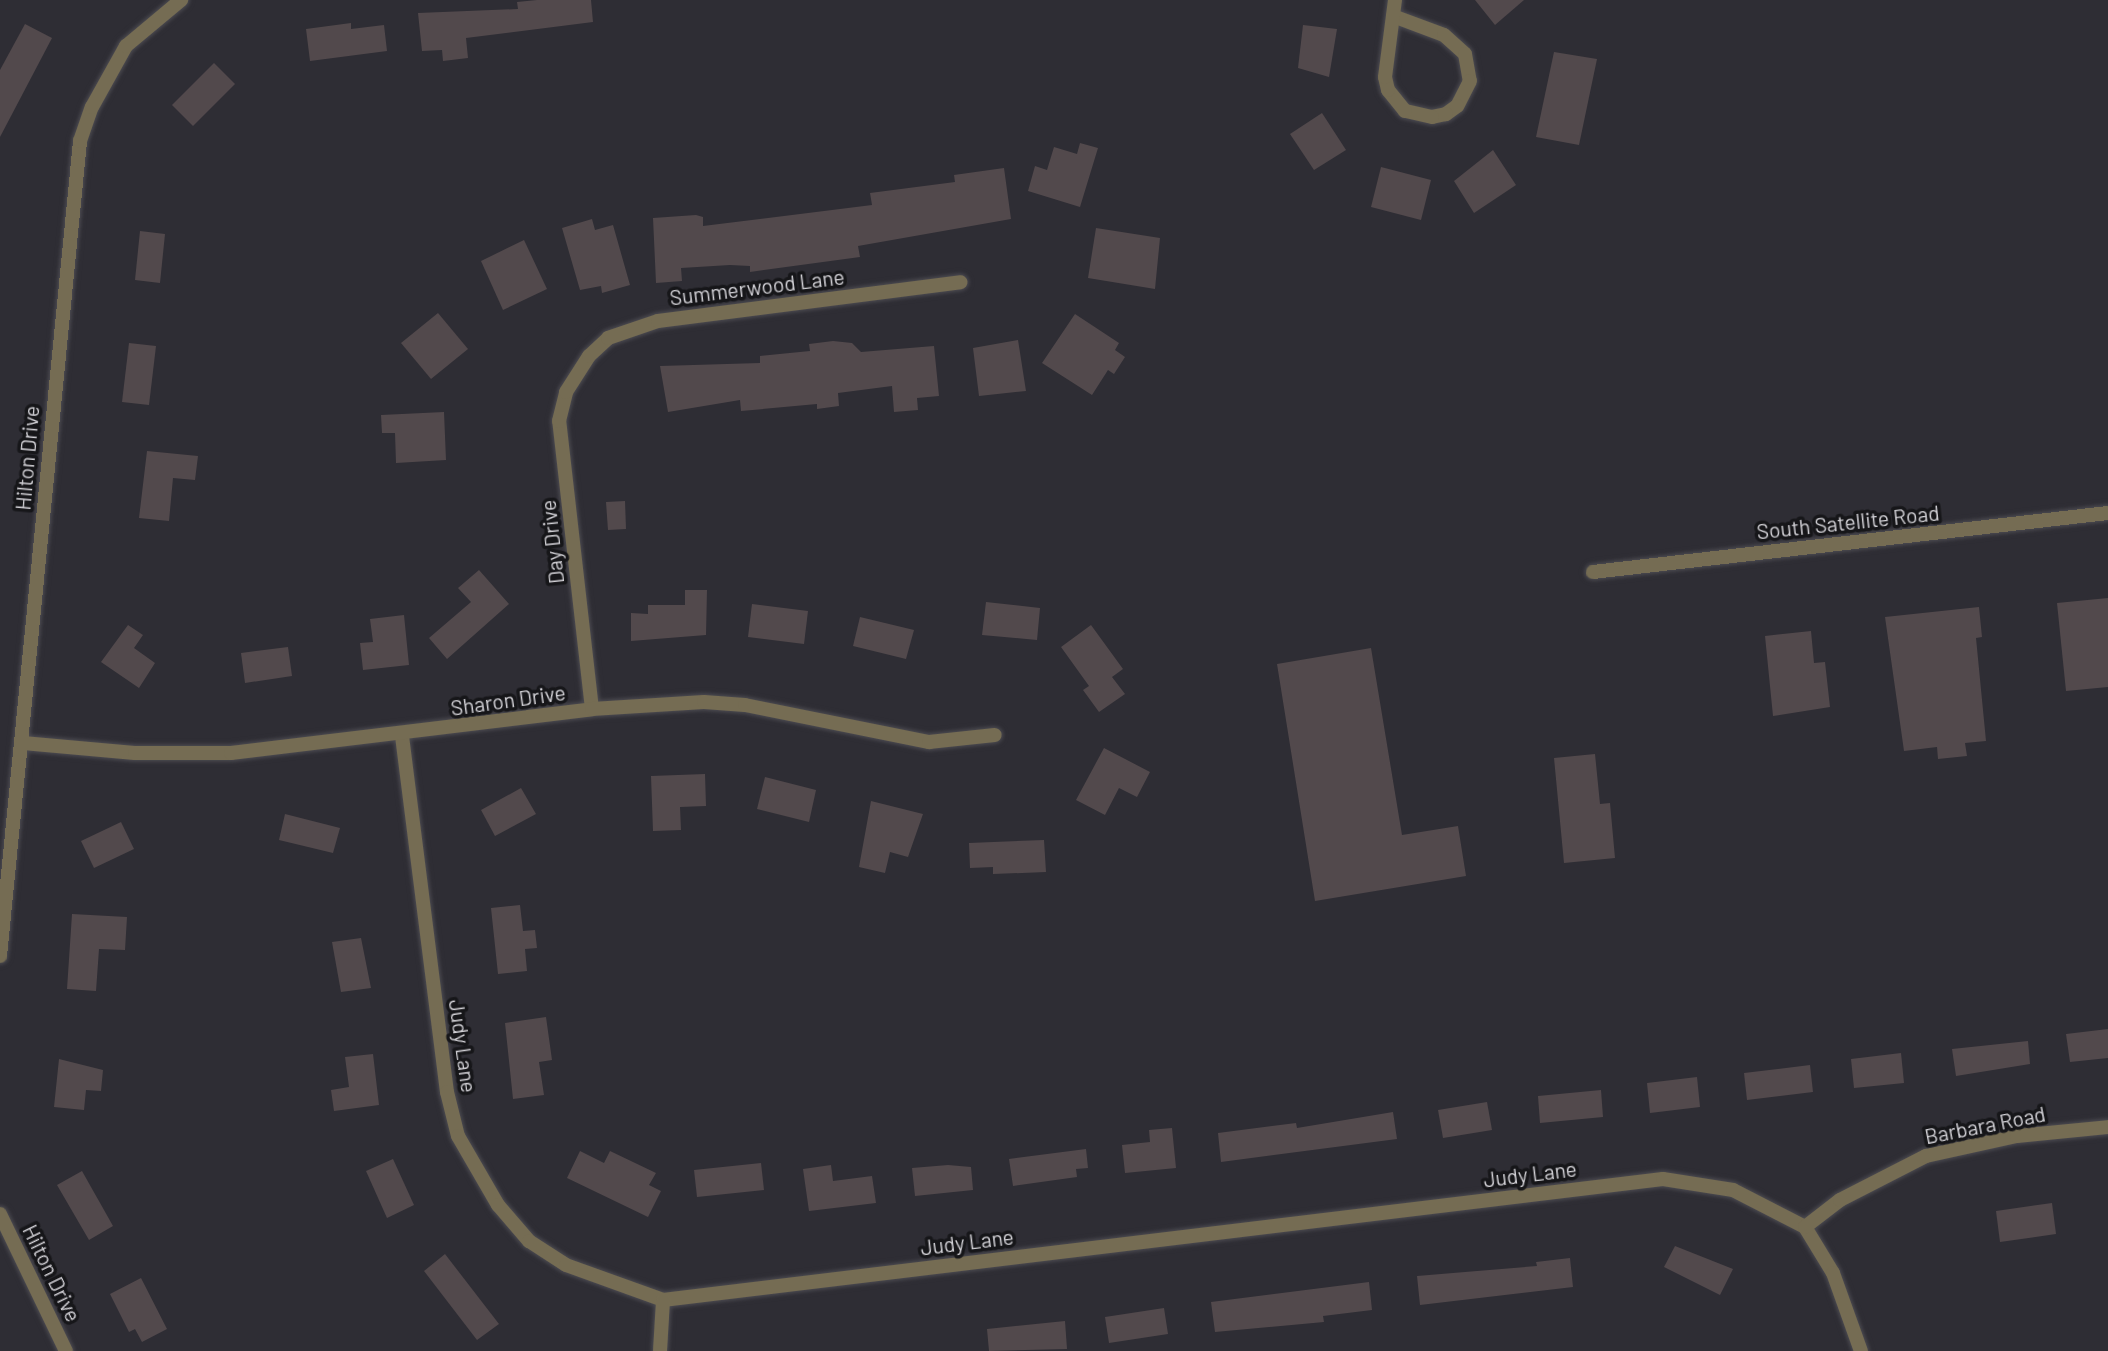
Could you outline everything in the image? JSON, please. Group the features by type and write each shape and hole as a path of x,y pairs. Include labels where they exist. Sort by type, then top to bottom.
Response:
{"street":[{"name":"Hilton Drive","path":"0,956 80,141 92,107 126,46 181,0"},
{"path":"1393,16 1444,35 1465,54 1471,81 1457,106 1446,114 1432,117 1405,111 1388,90 1393,16 1395,0"},
{"name":"Summerwood Lane","path":"576,373 608,338 630,328 961,282"},
{"name":"Day Drive","path":"576,373 559,421 592,709"},
{"name":"South Satellite Road","path":"1593,572 2108,513"},
{"name":"Sharon Drive","path":"23,743 183,756 402,736 592,709 704,702 745,705 929,742 995,735"},
{"name":"Judy Lane","path":"402,736 447,1092 468,1157 529,1241 566,1265 663,1300 1663,1179 1733,1190 1805,1227"},
{"name":"Barbara Road","path":"1805,1227 1850,1194 1926,1156 2017,1136 2108,1127"},
{"name":"Hilton Drive","path":"0,1214 66,1351"},
{"path":"1805,1227 1833,1273 1861,1351"},
{"path":"660,1351 663,1300"}],"building":[{"path":"591,0 593,22 466,38 468,58 443,61 442,50 422,51 418,13 518,9 517,2"},
{"path":"1475,0 1524,0 1495,25"},
{"path":"351,23 351,29 384,25 387,51 310,61 306,29"},
{"path":"25,24 52,38 0,137 0,70"},
{"path":"1303,25 1337,29 1329,77 1298,68"},
{"path":"1554,52 1597,59 1579,145 1536,137"},
{"path":"214,63 235,84 193,126 172,105"},
{"path":"1322,113 1346,150 1314,170 1290,134"},
{"path":"1080,143 1098,148 1080,207 1028,191 1035,166 1047,170 1054,147 1077,154"},
{"path":"1493,150 1516,185 1474,213 1454,181"},
{"path":"1381,167 1431,180 1421,220 1371,207"},
{"path":"1004,168 1011,219 858,246 860,257 750,272 750,266 681,268 682,281 656,283 653,218 696,215 703,217 703,226 872,205 870,193 955,182 954,175"},
{"path":"592,219 595,230 613,225 630,285 602,293 601,286 580,290 562,228"},
{"path":"1096,228 1160,238 1155,289 1088,278"},
{"path":"140,231 165,234 160,283 135,280"},
{"path":"524,240 547,289 503,310 481,261"},
{"path":"438,313 468,349 431,379 401,343"},
{"path":"1075,314 1119,343 1115,350 1125,357 1114,374 1108,370 1092,395 1042,363"},
{"path":"1018,340 1026,391 979,396 973,348"},
{"path":"833,341 852,343 861,352 934,346 939,396 917,398 918,410 894,412 892,386 838,393 839,406 817,409 817,404 741,411 740,400 668,412 660,366 760,363 760,356 810,351 809,344"},
{"path":"129,343 156,346 149,405 122,402"},
{"path":"444,412 446,460 396,463 395,433 382,433 381,415"},
{"path":"147,451 198,456 195,480 173,478 169,521 139,518"},
{"path":"625,501 626,529 608,530 606,502"},
{"path":"479,570 509,604 447,659 429,638 471,602 458,588"},
{"path":"685,590 707,590 706,635 631,641 631,613 648,614 648,605 685,605"},
{"path":"2108,598 2108,687 2066,691 2057,603"},
{"path":"986,602 1040,608 1037,640 982,635"},
{"path":"752,604 808,611 804,644 748,637"},
{"path":"1979,607 1982,637 1976,638 1986,741 1965,743 1967,756 1938,759 1937,747 1904,751 1885,617"},
{"path":"404,615 409,665 363,670 360,643 373,642 370,619"},
{"path":"860,617 914,630 906,659 853,646"},
{"path":"128,625 143,635 134,648 155,663 139,688 101,662"},
{"path":"1091,625 1123,669 1112,677 1125,694 1099,712 1083,690 1089,686 1061,647"},
{"path":"1811,631 1814,663 1825,662 1830,707 1773,716 1765,636"},
{"path":"288,647 292,676 245,683 241,653"},
{"path":"1371,648 1402,835 1458,826 1466,876 1315,901 1277,664"},
{"path":"1104,748 1150,772 1137,797 1119,788 1105,815 1076,800"},
{"path":"1595,754 1600,804 1610,803 1615,858 1564,863 1554,758"},
{"path":"705,774 706,806 680,807 681,830 653,831 651,776"},
{"path":"765,777 816,790 809,822 757,809"},
{"path":"521,788 536,814 495,836 481,810"},
{"path":"871,801 923,814 908,857 890,852 885,873 859,867"},
{"path":"285,814 340,828 333,853 279,840"},
{"path":"121,822 134,849 94,868 81,841"},
{"path":"1044,840 1046,872 993,874 993,867 970,868 969,843"},
{"path":"520,905 523,931 535,930 537,948 525,949 527,971 498,974 491,908"},
{"path":"72,914 127,917 125,950 99,949 96,991 67,989"},
{"path":"361,938 371,988 341,992 332,942"},
{"path":"546,1017 552,1060 539,1062 544,1095 513,1099 505,1023"},
{"path":"2108,1029 2108,1058 2070,1062 2066,1034"},
{"path":"2028,1041 2030,1064 1956,1076 1952,1049"},
{"path":"1901,1053 1904,1083 1854,1088 1851,1059"},
{"path":"373,1054 379,1105 334,1111 331,1090 349,1087 345,1057"},
{"path":"59,1059 103,1070 101,1091 86,1090 84,1110 54,1107"},
{"path":"1810,1065 1813,1092 1747,1100 1744,1073"},
{"path":"1697,1077 1700,1107 1650,1113 1647,1083"},
{"path":"1601,1090 1603,1117 1540,1123 1538,1096"},
{"path":"1487,1102 1492,1130 1443,1138 1438,1110"},
{"path":"1393,1112 1397,1139 1221,1162 1218,1133 1296,1123 1297,1128"},
{"path":"1172,1128 1176,1168 1125,1173 1122,1145 1150,1142 1149,1130"},
{"path":"1086,1149 1088,1168 1076,1169 1077,1177 1013,1186 1009,1159"},
{"path":"580,1151 604,1163 610,1151 656,1173 649,1185 661,1191 648,1217 567,1178"},
{"path":"393,1159 414,1205 387,1218 366,1171"},
{"path":"761,1163 764,1190 697,1197 694,1170"},
{"path":"831,1165 833,1181 872,1176 876,1203 809,1211 803,1169"},
{"path":"948,1165 971,1167 973,1190 915,1196 912,1168"},
{"path":"82,1171 113,1226 89,1240 57,1185"},
{"path":"2052,1203 2056,1234 2000,1242 1996,1211"},
{"path":"1675,1246 1733,1269 1720,1295 1664,1267"},
{"path":"445,1254 499,1324 477,1340 424,1271"},
{"path":"1570,1258 1573,1287 1420,1305 1417,1276 1537,1266 1536,1262"},
{"path":"141,1278 167,1329 142,1342 135,1329 129,1332 110,1294"},
{"path":"1369,1282 1372,1310 1323,1316 1324,1322 1215,1332 1211,1302"},
{"path":"1164,1308 1168,1334 1109,1343 1105,1317"},
{"path":"1065,1321 1067,1349 989,1351 987,1329"}]}
